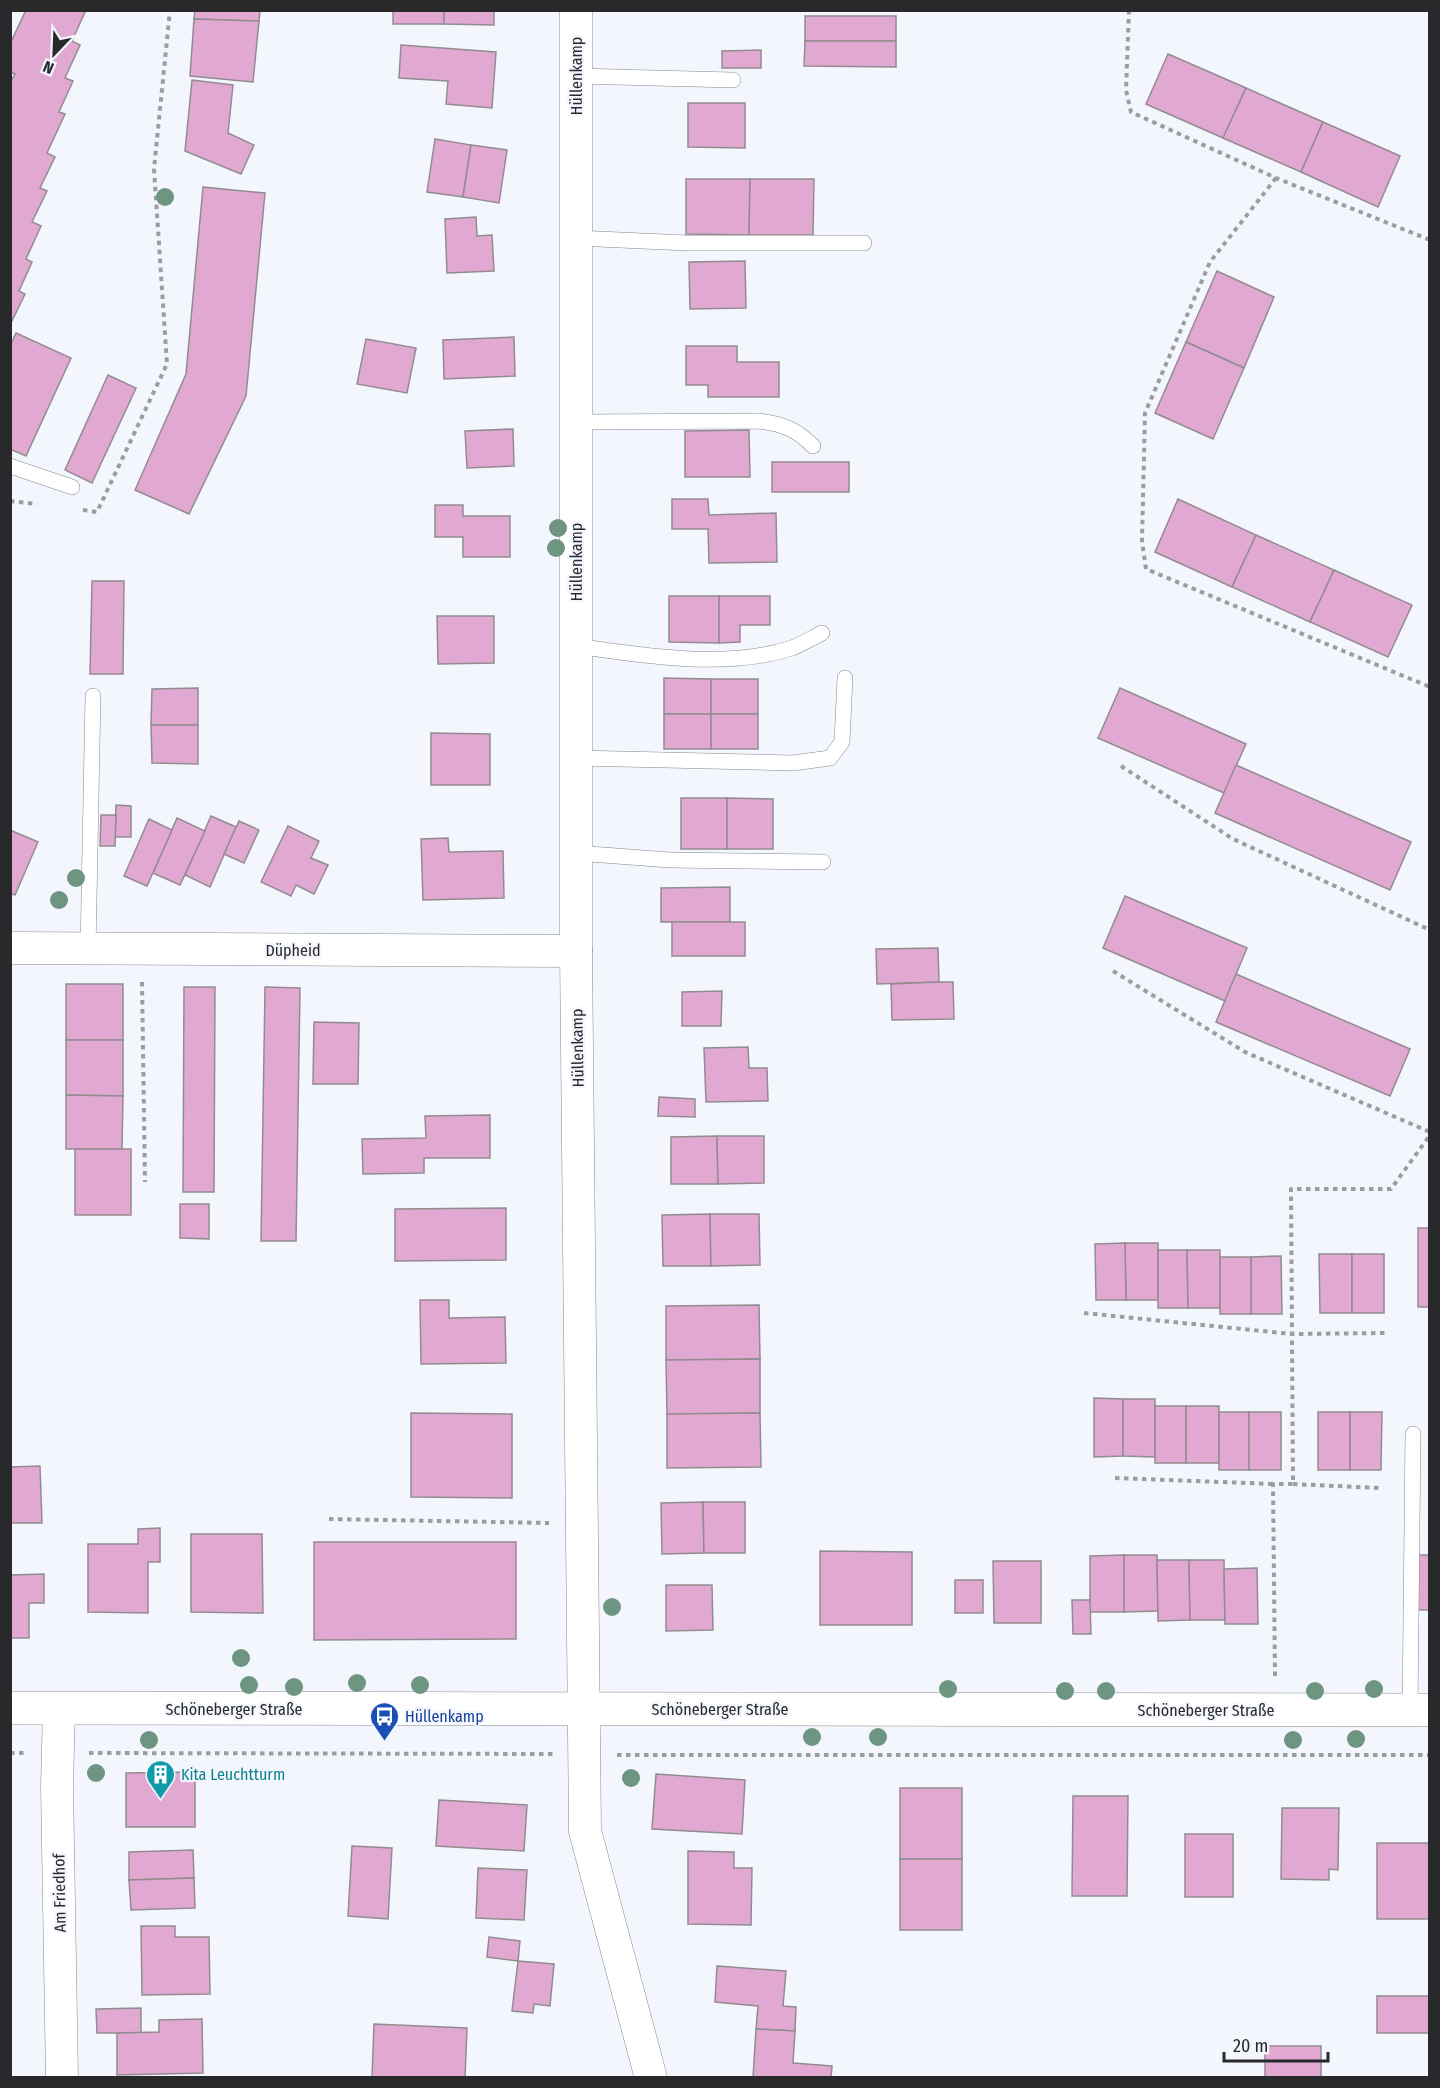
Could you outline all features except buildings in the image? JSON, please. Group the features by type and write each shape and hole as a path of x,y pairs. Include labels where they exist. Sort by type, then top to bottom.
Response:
{"street":[{"name":"Hüllenkamp","path":"576,10 576,951 585,1831 651,2078"},
{"name":"Düpheid","path":"10,948 576,951"},
{"name":"Schöneberger Straße","path":"10,1708 1420,1710"},
{"name":"Am Friedhof","path":"59,1708 62,2078"}],"lane":[{"path":"576,76 733,80"},
{"path":"576,238 687,243 864,243"},
{"path":"576,422 759,421 780,423 796,430 813,446"},
{"path":"10,466 72,487"},
{"path":"576,646 630,654 710,659 759,655 793,647 822,633"},
{"path":"576,758 793,762 830,758 842,742 845,678"},
{"path":"88,950 93,696"},
{"path":"576,853 670,860 823,862"},
{"path":"1413,1434 1420,1710"}],"path":[{"path":"76,509 98,512 167,364 154,169 170,10"},
{"path":"1129,10 1125,90 1131,112 1276,178 1430,240"},
{"path":"1276,178 1210,262 1145,413 1142,541 1146,569 1430,687"},
{"path":"10,501 43,505"},
{"path":"1121,766 1233,839 1430,930"},
{"path":"142,950 145,1182"},
{"path":"1113,971 1245,1052 1430,1133 1391,1189 1291,1189 1293,1484"},
{"path":"1084,1313 1292,1334 1387,1333"},
{"path":"1115,1478 1379,1488"},
{"path":"1273,1484 1275,1710"},
{"path":"329,1519 583,1523"},
{"path":"10,1753 1430,1755"}],"place":[{"name":"Hüllenkamp","path":"384,1742"},
{"name":"Kita Leuchtturm","path":"160,1800"}]}
